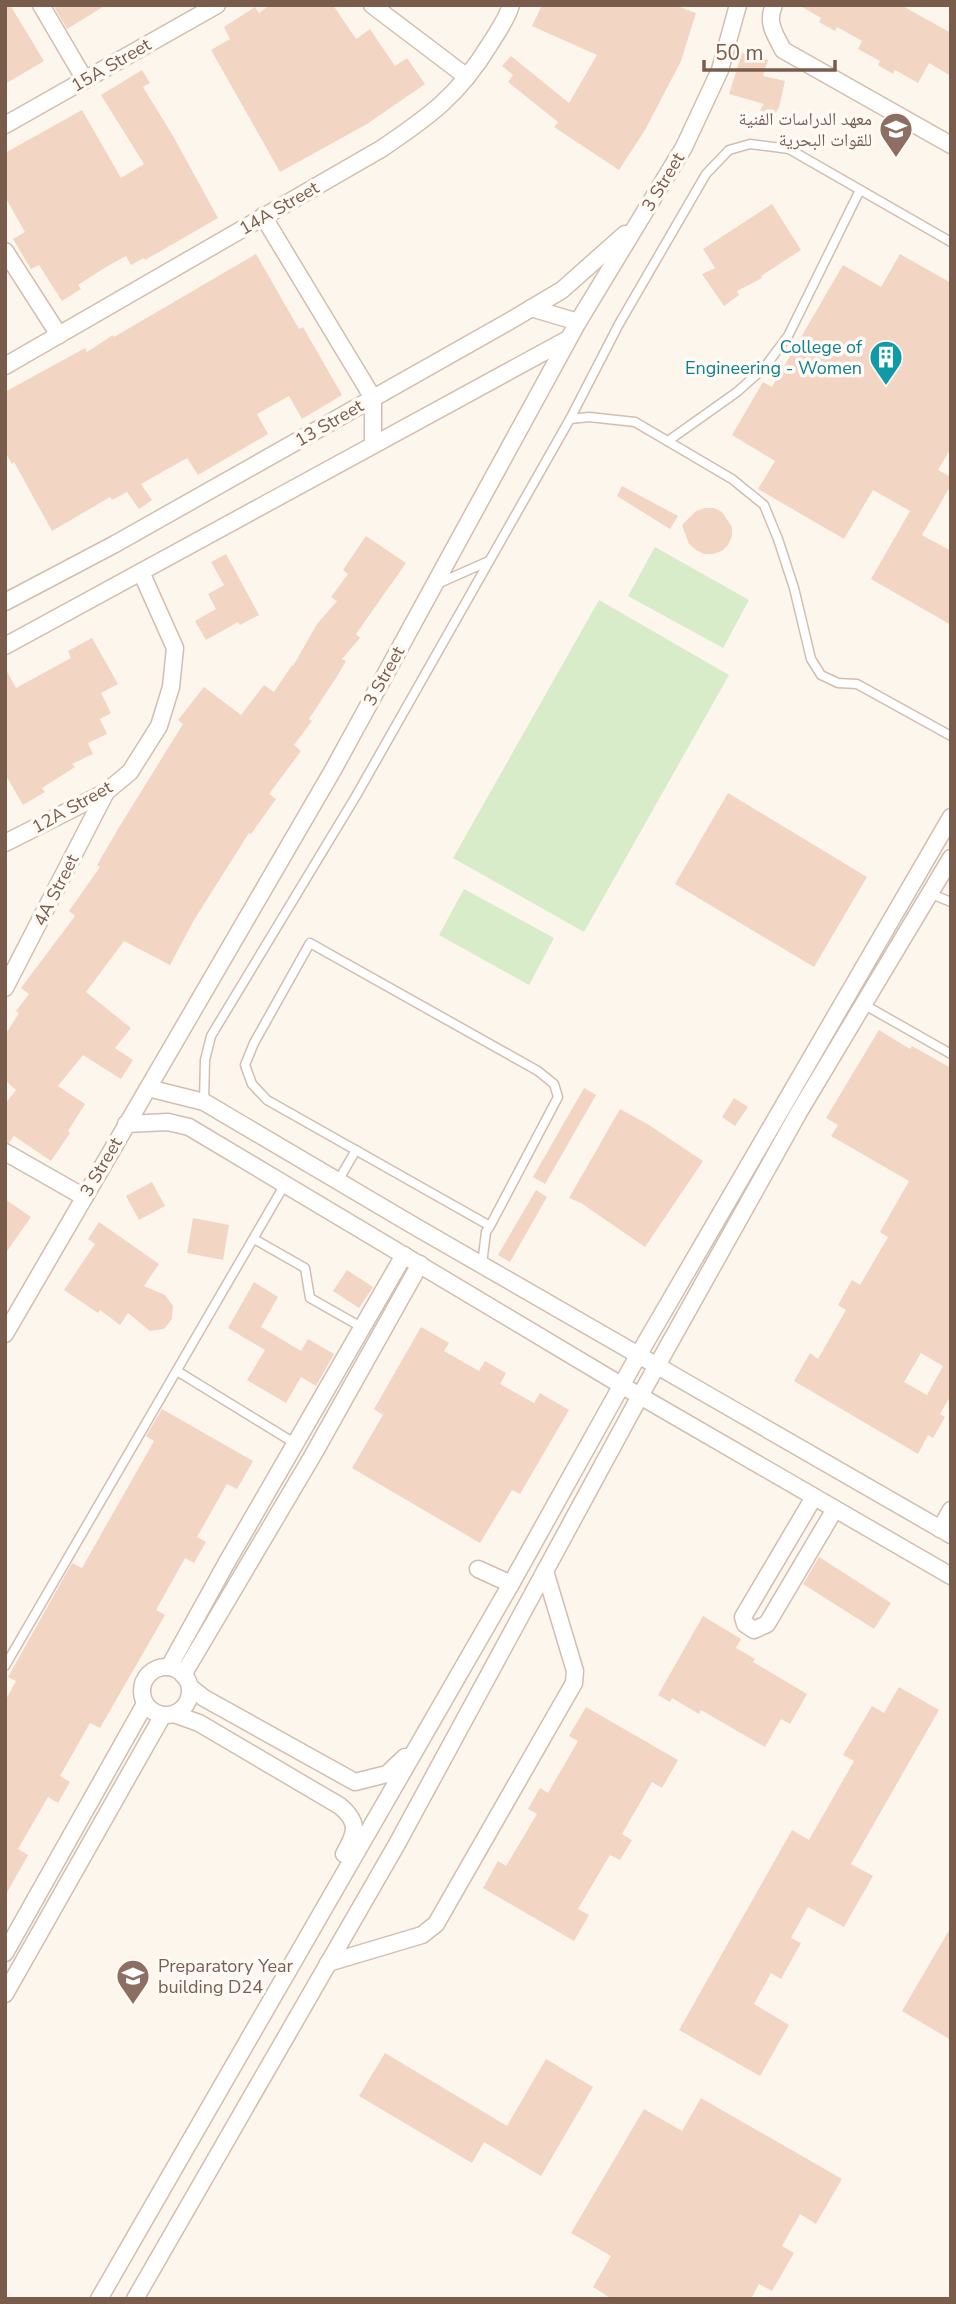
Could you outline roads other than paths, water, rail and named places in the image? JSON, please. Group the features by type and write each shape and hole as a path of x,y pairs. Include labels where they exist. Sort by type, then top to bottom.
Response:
{"street":[{"path":"41,5 85,80"},
{"path":"372,5 467,77"},
{"name":"14A Street","path":"5,366 381,149 428,118 467,77 503,24 511,5"},
{"name":"3 Street","path":"5,1334 332,770 579,322 684,146 720,70 738,5"},
{"path":"774,5 769,19 783,50 951,145"},
{"name":"15A Street","path":"5,125 215,6"},
{"path":"263,216 373,398 373,445"},
{"name":"13 Street","path":"5,602 115,544 562,290 638,223"},
{"path":"5,251 59,335"},
{"path":"531,308 579,322"},
{"path":"5,646 570,338"},
{"name":"12A Street","path":"5,843 106,792 130,772 159,726 172,687 175,648 141,572"},
{"name":"4A Street","path":"5,988 106,792"},
{"path":"99,2299 511,1584 621,1385 951,817"},
{"path":"135,2299 397,1844 640,1396 799,1112 863,1004 939,887 951,858"},
{"path":"913,882 939,887"},
{"path":"148,1088 204,1102 945,1532 951,1510"},
{"path":"189,1127 204,1102"},
{"path":"783,1104 799,1112"},
{"path":"126,1124 168,1122 189,1127 621,1385 951,1576"},
{"path":"5,1152 84,1197"},
{"path":"312,1200 332,1177"},
{"path":"5,1994 169,1715 183,1708 189,1698 181,1676 296,1444 404,1255"},
{"path":"181,1676 313,1455 420,1264"},
{"path":"467,1293 483,1265"},
{"path":"814,1497 743,1616 745,1624 754,1630 767,1624 835,1509"},
{"path":"478,1569 511,1584"},
{"path":"328,1963 422,1935 436,1924 574,1684 575,1671 545,1571"},
{"path":"335,1889 337,1865 355,1828 352,1816 340,1806 199,1723 153,1712 145,1704 141,1694 142,1683 148,1674 157,1668 181,1676 204,1698 355,1782 387,1774 417,1746"},
{"path":"5,1953 145,1704"}],"lane":[{"path":"204,1102 205,1060 211,1036 356,796 570,419 619,324 706,174 729,150 750,144 789,149 951,242"},
{"path":"668,441 764,368 788,336 860,190"},
{"path":"570,419 589,417 635,422 732,479 764,505 794,588 811,659 821,675 838,684 857,684 951,736"},
{"path":"434,586 489,561"},
{"path":"939,887 951,902"},
{"path":"483,1265 486,1232 490,1226 558,1097 554,1084 538,1071 310,943 254,1043 245,1065 251,1084 267,1100 490,1226"},
{"path":"863,1004 951,1054"},
{"path":"332,1177 356,1150"},
{"path":"5,1666 285,1184"},
{"path":"254,1239 305,1268 310,1298 363,1328"},
{"path":"177,1371 296,1444"}],"place":[{"name":"معهد الدراسات الفنية للقوات البحرية","path":"896,159"},
{"name":"College of Engineering - Women","path":"886,387"},
{"name":"Preparatory Year building D24","path":"133,2006"}]}
